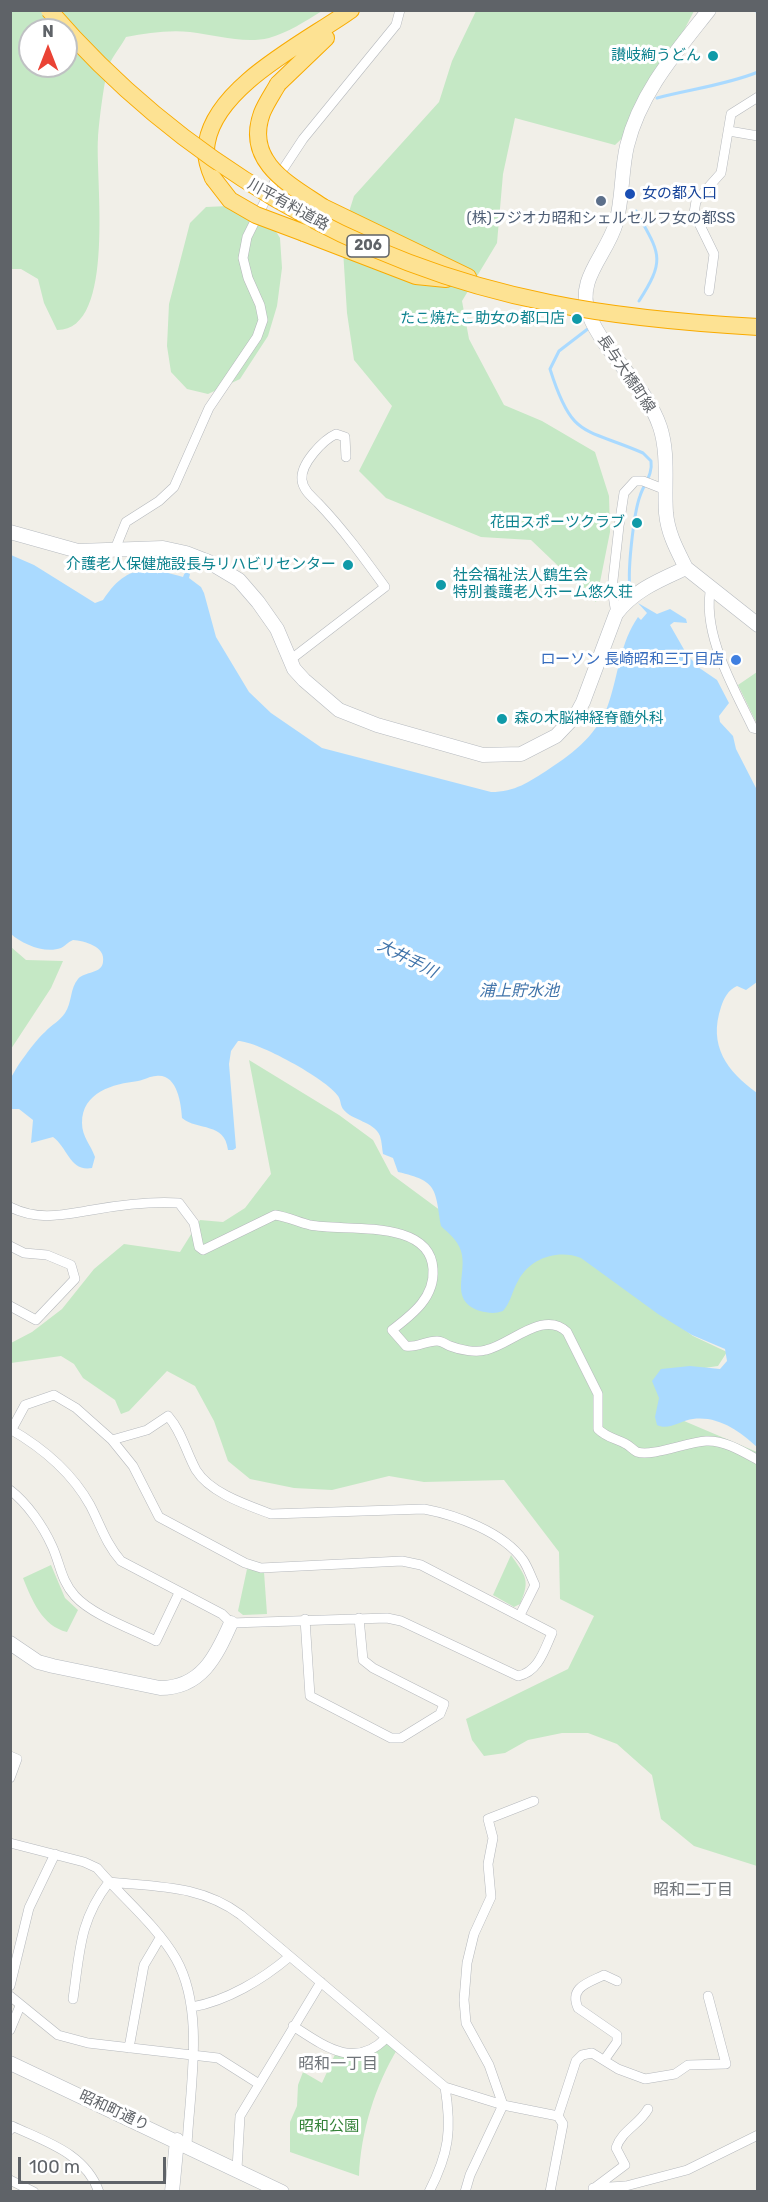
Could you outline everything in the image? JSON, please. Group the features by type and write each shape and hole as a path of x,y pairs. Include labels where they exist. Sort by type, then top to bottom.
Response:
{"highway":[{"name":"川平有料道路","path":"49,10 124,89 177,133 261,191 331,229 378,250 468,280 583,310 665,320 758,327"},
{"name":"川平有料道路","path":"57,10 129,84 180,128 230,164 343,228 381,245 468,280 550,297 624,310 758,320"},
{"path":"353,10 278,84 262,114 258,136 264,156 275,175 323,207 468,280"},
{"path":"353,10 271,64 233,95 219,111 206,144 207,162 213,178 230,200 256,215 416,276 468,280"}],"street":[{"path":"115,549 126,522 159,501 174,487 209,408 258,337 263,320 243,258 247,237 274,183 303,139 396,25 400,10"},
{"name":"長与大橋町線","path":"709,10 655,81 632,126 626,149 615,225 584,291 589,314 600,336 650,407 660,427 659,487 671,538 686,568 758,625"},
{"path":"709,291 714,254 694,213 696,201 721,173 731,114 758,96"},
{"path":"729,131 758,136"},
{"path":"290,660 385,587 346,534 307,492 302,480 304,468 327,438 336,434 345,437 346,457"},
{"path":"616,614 612,589 624,493 635,481 643,481 659,487"},
{"path":"10,532 78,551 173,549 225,571 239,580 258,602 277,629 294,669 339,710 377,725 483,755 521,754 556,736 576,715 616,614 633,596 686,568"},
{"path":"711,587 708,598 716,647 753,729 758,729"},
{"path":"10,1207 36,1217 63,1216 154,1201 179,1203 194,1223 199,1247 203,1250 275,1215 309,1225 344,1229 381,1229 410,1237 426,1249 433,1264 434,1282 427,1299 392,1330 406,1346 415,1347 427,1342 440,1341 449,1346 485,1351 534,1327 554,1324 561,1326 567,1332 598,1394 598,1429 606,1437 626,1443 638,1452 652,1452 680,1444 708,1441 731,1446 758,1460"},
{"path":"10,1246 24,1252 47,1255 71,1265 75,1279 36,1320 10,1306"},
{"path":"54,1395 76,1408 112,1440 133,1466 159,1517 245,1563 261,1568 402,1561 421,1565 520,1615 552,1634 537,1666 526,1675 518,1676 401,1621 359,1618 231,1623 222,1614 120,1561 110,1549 77,1484 42,1448 11,1429 25,1405 54,1395"},
{"path":"112,1440 147,1430 168,1416 176,1425 196,1470 207,1485 256,1509 271,1514 424,1509 441,1512 483,1530 512,1548 523,1561 535,1585 520,1615"},
{"path":"10,1490 35,1518 52,1546 65,1584 88,1607 156,1641 179,1593"},
{"path":"305,1619 310,1696 391,1738 401,1738 440,1714 444,1704 373,1668 363,1660 359,1618"},
{"path":"10,1644 38,1662 160,1688 172,1688 186,1685 201,1674 231,1623"},
{"path":"10,1756 17,1759 10,1778"},
{"path":"465,2192 470,2175 503,2105 489,2066 466,2023 464,2000 466,1963 474,1934 491,1897 488,1864 493,1838 488,1819 534,1801"},
{"path":"10,1843 55,1854 97,1868 175,1956 187,1980 192,2007 191,2054 182,2143 172,2192"},
{"path":"10,1986 29,1908 55,1854"},
{"path":"109,1882 197,1891 222,1901 446,2087 503,2105 558,2116"},
{"path":"73,1999 83,1927 93,1903 109,1882"},
{"path":"129,2048 144,1965 160,1938"},
{"path":"192,2007 233,1994 275,1969 289,1957"},
{"path":"605,2059 617,2042 617,2035 578,2008 576,1993 578,1987 604,1975 617,1981"},
{"path":"237,2169 240,2116 321,1982"},
{"path":"10,1996 58,2035 88,2043 218,2058 260,2084"},
{"path":"550,2192 562,2124 558,2116 576,2061 582,2055 591,2053 605,2059 618,2069 645,2079 675,2074 688,2065 726,2064 708,1996"},
{"path":"10,2030 20,2006"},
{"path":"293,2026 327,2048 352,2054 374,2051 386,2038"},
{"name":"昭和町通り","path":"10,2063 282,2192"},
{"path":"429,2192 449,2145 450,2117 446,2087"},
{"path":"593,2190 625,2165 616,2148 620,2136 642,2119 648,2109"},
{"path":"10,2130 12,2126 73,2155 93,2177 99,2192"},
{"path":"593,2190 626,2189 687,2170 758,2135"},
{"path":"10,2180 34,2192"}],"green space":[{"path":"11,11 322,11 283,33 259,40 240,40 182,31 126,37 109,65 105,80 98,138 100,217 96,280 88,306 76,324 57,330 44,303 38,279 21,269 11,269"},
{"path":"476,11 694,11 633,128 615,145 515,118 503,174 497,243 462,301 469,339 504,405 542,421 595,452 609,496 610,532 596,602 531,540 481,537 386,498 359,471 392,406 354,360 347,313 342,234 354,196 439,102 452,61"},
{"path":"228,206 269,220 280,238 282,268 277,306 268,336 240,379 208,394 187,389 171,372 167,346 169,304 190,223 206,207"},
{"path":"757,672 757,724 738,685"},
{"path":"11,947 26,960 63,961 51,988 11,1049"},
{"path":"249,1060 339,1115 373,1140 391,1174 456,1222 510,1257 578,1250 693,1336 727,1352 718,1366 657,1375 670,1415 757,1452 757,1866 694,1846 661,1819 652,1775 617,1744 588,1733 562,1733 528,1740 505,1753 484,1756 472,1740 466,1719 568,1669 594,1616 560,1599 559,1552 504,1480 424,1482 389,1476 332,1490 294,1488 250,1479 228,1461 214,1421 195,1386 167,1371 129,1411 121,1414 115,1400 83,1378 74,1364 61,1356 11,1363 11,1343 32,1332 62,1309 94,1269 124,1244 180,1252 200,1220 223,1222 245,1208 271,1174"},
{"path":"511,1555 523,1573 526,1583 520,1604 514,1607 493,1595"},
{"path":"51,1565 65,1598 78,1610 67,1632 58,1629 44,1618 34,1603 23,1578"},
{"path":"247,1569 264,1572 267,1614 243,1615 238,1611"},
{"name":"昭和公園","path":"386,2038 398,2048 382,2078 371,2109 363,2142 359,2176 290,2152 290,2122 297,2106 298,2085 303,2072 322,2083 337,2050 352,2054"}],"water":[{"name":"浦上貯水池","path":"11,555 34,565 95,603 103,600 120,580 137,571 158,571 183,577 185,572 190,574 189,578 201,587 204,593 216,637 249,692 271,713 322,748 491,792 515,788 535,778 568,756 585,741 599,723 609,702 627,637 638,617 641,620 647,613 638,603 657,614 670,609 686,619 687,623 674,622 670,625 686,653 698,667 717,680 729,703 719,716 720,722 733,736 736,749 757,790 757,982 746,990 737,986 727,995 721,1007 717,1034 719,1046 729,1066 746,1085 757,1093 757,1447 736,1430 711,1420 693,1419 666,1427 657,1425 655,1417 659,1398 652,1381 661,1369 690,1366 720,1369 727,1361 725,1349 692,1335 658,1314 581,1258 572,1255 554,1255 537,1261 523,1273 503,1311 486,1312 470,1306 462,1293 461,1251 455,1240 441,1226 435,1195 428,1183 398,1172 393,1158 383,1154 381,1138 377,1131 347,1113 338,1096 320,1080 260,1047 238,1041 231,1051 229,1064 236,1148 233,1150 228,1150 226,1141 216,1131 182,1118 176,1090 169,1079 163,1076 109,1087 93,1097 87,1104 83,1112 82,1128 95,1157 92,1168 85,1168 74,1163 53,1137 31,1143 33,1120 19,1109 11,1109 10,1081 36,1041 65,1013 78,979 100,969 103,957 98,948 83,942 73,940 61,948 48,950 27,944 11,934"}],"waterway":[{"path":"756,10 758,14"},
{"path":"657,98 721,84 758,72"},
{"path":"636,211 657,256 654,275 639,301"},
{"path":"589,328 559,351 550,369 565,408 582,428 643,453 651,461 651,471 640,496 633,530 629,573 631,593"}],"place":[{"name":"讃岐絢うどん","path":"713,56"},
{"name":"女の都入口","path":"630,194"},
{"name":"(株)フジオカ昭和シェルセルフ女の都SS","path":"601,201"},
{"name":"たこ焼たこ助女の都口店","path":"577,319"},
{"name":"花田スポーツクラブ","path":"637,523"},
{"name":"介護老人保健施設長与リハビリセンター","path":"348,565"},
{"name":"社会福祉法人鶴生会 特別養護老人ホーム悠久荘","path":"441,585"},
{"name":"ローソン 長崎昭和三丁目店","path":"736,660"},
{"name":"森の木脳神経脊髄外科","path":"502,719"}],"district":[{"name":"昭和二丁目","path":"693,1890"},
{"name":"昭和一丁目","path":"338,2064"}],"water label":[{"name":"大井手川","path":"407,959"}]}
